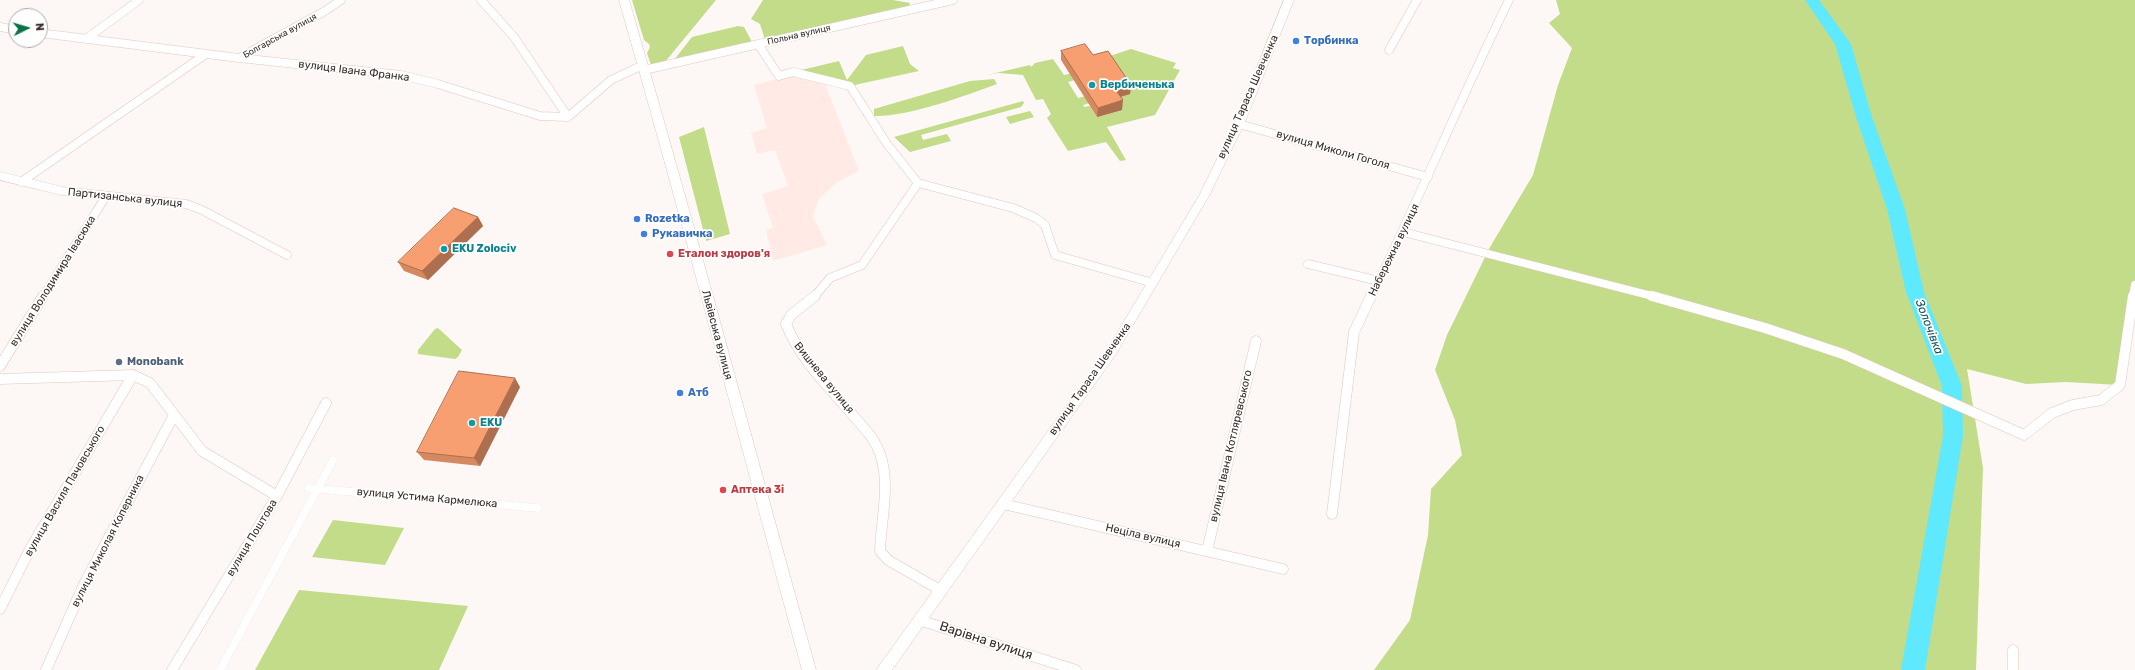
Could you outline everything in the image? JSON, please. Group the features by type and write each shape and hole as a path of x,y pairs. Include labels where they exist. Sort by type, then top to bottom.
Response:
{"main road":[{"name":"Львівська вулиця","path":"624,0 676,179 695,257 809,670"},
{"name":"вулиця Тараса Шевченка","path":"883,670 1112,351 1205,194 1239,124 1289,0"}],"street":[{"path":"86,39 139,0"},
{"name":"Болгарська вулиця","path":"239,58 325,11 341,0"},
{"path":"481,0 514,37 568,117"},
{"name":"Польна вулиця","path":"568,117 609,80 627,70 644,68 758,44 953,0"},
{"path":"1389,50 1416,0"},
{"name":"Набережна вулиця","path":"1332,514 1354,332 1403,232 1472,75 1509,0"},
{"name":"вулиця Івана Франка","path":"48,34 239,58 401,75 438,84 540,116 568,117"},
{"path":"758,44 779,76 793,72 850,86 887,144 918,183 1023,212 1045,225 1055,255 1153,283"},
{"path":"21,182 206,54"},
{"name":"вулиця Миколи Гоголя","path":"1239,124 1428,177"},
{"name":"Партизанська вулиця","path":"0,176 62,191 186,204 202,210 287,255"},
{"name":"Вишнева вулиця","path":"918,183 862,265 830,278 817,295 791,315 786,324 790,336 808,363 865,428 879,448 883,472 880,551 888,560 940,590"},
{"name":"вулиця Володимира Івасюка","path":"0,366 106,196"},
{"path":"1403,232 1701,309 1802,340 1877,365 1964,407 1987,420 2024,435 2052,413 2073,405 2101,400 2120,385 2135,286"},
{"path":"1308,264 1379,281"},
{"name":"вулиця Івана Котляревського","path":"1207,552 1256,341"},
{"path":"0,379 133,375 150,383 202,451 277,496"},
{"name":"вулиця Василя Пачовського","path":"0,609 30,549 133,375"},
{"name":"вулиця Поштова","path":"172,670 277,496 326,404"},
{"name":"вулиця Миколая Коперника","path":"46,670 85,582 174,415"},
{"path":"220,670 312,489 333,460"},
{"name":"вулиця Устима Кармелюка","path":"312,489 538,508"},
{"name":"Неціла вулиця","path":"1002,504 1284,569"},
{"name":"Варівна вулиця","path":"919,620 1076,670"},
{"path":"2013,650 2013,670"}],"shaded area":[{"path":"794,75 825,84 859,171 836,183 819,199 813,216 827,245 773,261 766,230 773,228 762,194 788,186 775,150 757,154 751,133 767,128 754,85"}],"green space":[{"path":"632,0 716,0 665,62 651,65 647,53 650,47 644,40"},
{"path":"763,0 893,0 910,3 909,7 765,40 760,24 751,19"},
{"path":"1556,0 2135,0 2135,285 2120,385 2066,382 2026,384 1967,369 1983,468 1976,670 1374,670 1410,620 1428,535 1431,489 1462,455 1455,420 1435,370 1447,335 1490,247 1533,175 1558,85 1572,48 1549,23 1560,14"},
{"path":"738,26 744,27 752,42 674,60 692,37"},
{"path":"903,46 910,64 919,71 850,86 793,72 839,61 847,80 866,55"},
{"path":"1131,49 1176,63 1173,68 1180,70 1155,115 1107,127 1126,160 1120,161 1106,142 1068,151 1047,118 1051,114 1043,99 1036,100 1023,75 998,73 987,75 1030,65 1031,67 1035,63 1053,59 1064,75 1085,70 1089,76 1068,82 1078,98 1100,92 1104,99 1083,105 1084,107 1090,106 1097,117 1122,110 1115,98 1130,94 1122,83 1125,82 1107,57"},
{"path":"994,79 997,84 936,105 903,113 874,116 874,109 970,81"},
{"path":"1023,101 1024,103 1021,107 921,135 923,140 947,134 951,141 910,152 894,137"},
{"path":"1030,111 1034,117 1010,124 1006,117"},
{"path":"704,127 730,234 706,241 679,137"},
{"path":"438,328 462,350 455,359 418,354 418,350 435,329"},
{"path":"333,520 404,528 385,565 312,557"},
{"path":"299,590 468,606 439,670 255,670"}],"building":[{"path":"1085,44 1093,55 1108,51 1131,85 1115,89 1123,100 1098,108 1061,51"},
{"path":"454,208 478,217 422,271 398,262"},
{"name":"EKU","path":"459,371 515,378 474,458 417,452"}],"waterway":[{"name":"Золочівка","path":"1812,0 1843,44 1864,117 1896,209 1915,292 1952,386 1953,436 1913,670"}],"place":[{"name":"Торбинка","path":"1296,41"},
{"name":"Вербиченька","path":"1092,85"},
{"name":"Rozetka","path":"637,219"},
{"name":"Рукавичка","path":"644,234"},
{"name":"EKU Zolociv","path":"444,249"},
{"name":"Еталон здоров'я","path":"670,254"},
{"name":"Monobank","path":"119,362"},
{"name":"Атб","path":"680,393"},
{"name":"EKU","path":"472,423"},
{"name":"Аптека 3і","path":"723,490"}]}
